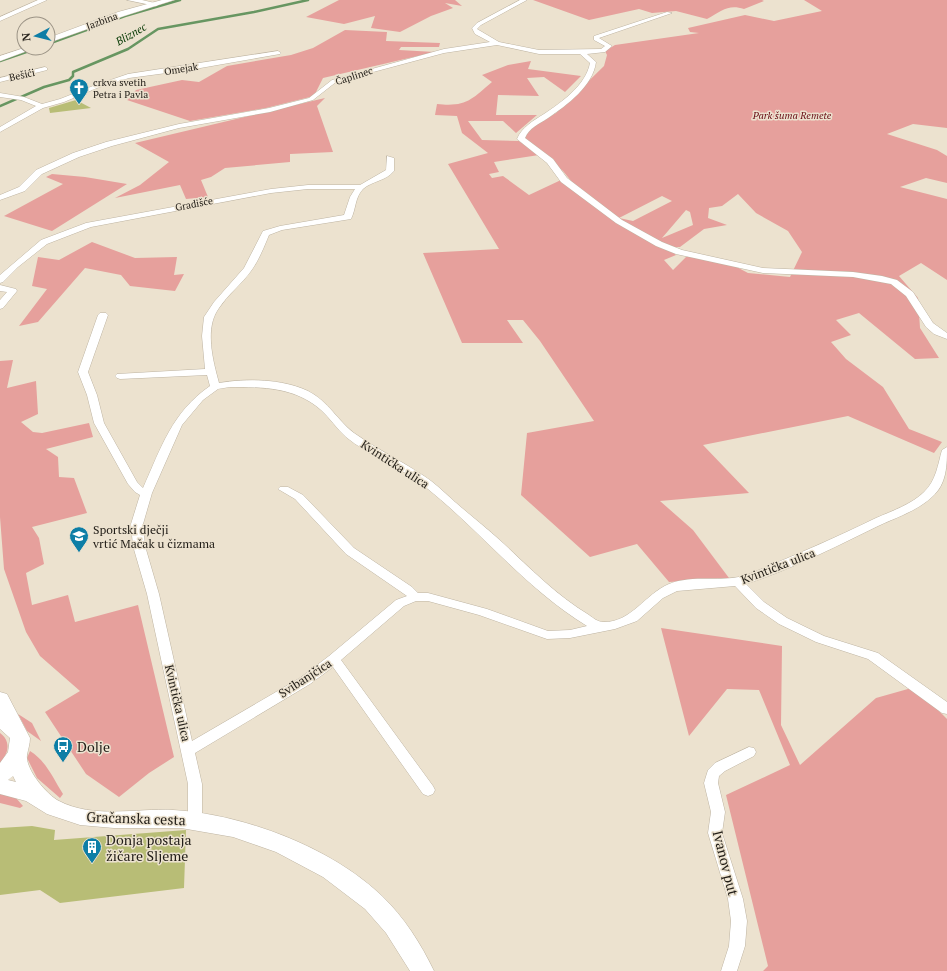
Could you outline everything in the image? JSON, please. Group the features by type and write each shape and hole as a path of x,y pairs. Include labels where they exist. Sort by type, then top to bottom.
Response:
{"main road":[{"path":"0,699 7,725 19,735 21,742 17,757 8,769 0,774"},
{"name":"Gračanska cesta","path":"17,757 22,776 39,798"},
{"name":"Gračanska cesta","path":"0,786 39,798 57,809 70,814 110,820 167,818 195,821 238,831 292,849 308,856 349,883 374,903 391,923 408,947 422,971"}],"street":[{"path":"0,19 34,3 44,0"},
{"name":"Jazbina","path":"130,0 156,4"},
{"name":"Jazbina","path":"56,38 121,14 170,0"},
{"path":"497,43 477,33 474,29 479,24 524,0"},
{"name":"Čaplinec","path":"0,198 22,189 39,172 76,155 109,144 179,126 277,108 311,99 334,81 360,73 444,51 497,43 539,52 582,53 602,51 609,46 596,39 596,37 669,13"},
{"path":"0,59 16,53"},
{"name":"Omejak","path":"41,106 62,101 95,87 128,76 189,68 278,53"},
{"path":"582,53 593,62 591,75 572,95 547,116 530,126 521,139 550,161 564,180 634,232 678,251 771,272 863,276 894,282 909,292 928,326 935,332 947,336"},
{"name":"Bešići","path":"0,80 44,70"},
{"name":"Bešići","path":"0,95 19,97 41,106"},
{"path":"0,130 41,106"},
{"name":"Gradišće","path":"0,280 14,264 44,242 89,225 271,190 308,187 361,187 384,176 390,171 390,158"},
{"path":"215,387 210,372 207,329 212,310 248,268 266,233 280,228 348,217 354,197 361,187"},
{"path":"0,288 14,291 0,306"},
{"path":"103,315 83,372 92,395 99,422 133,484 146,494"},
{"path":"120,376 181,372 210,372"},
{"name":"Kvintička ulica","path":"195,821 195,784 153,594 139,546 137,524 146,494 177,424 199,398 215,387 230,384 263,384 287,388 306,394 325,408 350,435 422,478 498,545 537,584 569,609 599,627 615,625 633,618 659,595 674,587 695,584 738,582 751,578 817,551 880,522 928,495 940,476 947,450"},
{"path":"284,489 299,497 350,551 408,590 415,597 428,597 483,612 547,635 570,634 599,627"},
{"path":"738,582 760,605 783,621 820,639 873,656 947,709"},
{"name":"Svibanjčica","path":"188,750 305,681 334,659 400,603 415,597"},
{"path":"334,659 428,790"},
{"name":"Ivanov put","path":"729,971 737,942 739,921 735,899 715,831 718,810 711,790 711,780 714,773 719,768 749,752"}],"green space":[{"path":"339,0 455,0 462,6 445,3 453,8 431,16 400,32 371,28 375,16 344,24 306,17"},
{"path":"533,0 764,1 744,9 734,7 725,9 707,19 676,11 652,13 639,9 589,20"},
{"name":"Park šuma Remete","path":"804,0 947,0 947,128 913,124 887,134 937,150 947,156 947,183 926,178 900,187 947,199 947,280 921,263 899,276 918,298 920,328 939,358 915,359 859,313 836,320 851,335 831,342 846,359 883,387 909,429 942,442 934,453 848,416 703,445 749,493 660,501 693,530 729,578 669,582 637,544 590,557 521,495 527,433 594,421 540,341 523,320 507,320 523,343 462,343 423,253 499,249 448,164 488,153 462,133 457,116 435,115 437,104 447,105 468,101 492,82 482,75 508,65 531,61 528,69 581,76 565,92 544,77 527,78 539,96 498,95 496,115 537,115 516,133 503,121 468,121 482,140 519,141 539,155 494,162 499,172 489,174 492,178 503,176 529,195 561,180 572,182 563,171 524,140 524,132 556,113 604,66 607,55 605,51 615,45 699,33 690,32 688,28 745,15 774,21 822,11","holes":["738,194 756,213 788,231 802,252 790,277 748,273 731,264 695,257 686,257 673,270 664,260 676,255 667,247 680,247 704,229 727,225 708,218 709,208 722,206","662,196 672,201 633,221 619,218","686,210 690,212 693,225 662,238"]},
{"path":"345,30 387,32 386,41 440,43 439,47 401,47 399,50 435,52 323,78 314,96 266,108 190,121 127,100 136,90 182,80 199,82 227,66 291,55 313,48"},
{"path":"325,98 317,106 333,152 290,154 290,162 225,168 211,177 201,180 208,197 186,199 180,185 115,198 140,185 169,162 135,143"},
{"path":"52,174 85,177 127,184 52,231 4,216 63,184 46,177"},
{"path":"92,242 135,258 177,257 174,275 184,274 175,291 130,286 121,275 85,268 38,322 19,326 47,289 32,286 38,257 59,260"},
{"path":"13,360 7,388 36,381 38,414 21,422 33,432 42,433 89,423 93,437 46,449 58,457 59,477 74,478 87,513 32,527 39,538 44,564 26,573 32,605 68,595 75,622 138,605 174,757 149,773 119,797 86,774 45,712 80,691 40,656 26,632 4,569 0,517 0,361"},
{"path":"661,628 782,646 781,725 800,765 876,698 915,687 947,719 947,971 763,971 768,966 726,795 790,765 759,690 727,689 689,736"},
{"path":"18,714 32,723 41,741 27,731"},
{"path":"0,733 4,736 8,747 0,763"},
{"path":"30,751 36,755 49,770 63,794 60,798 37,778 27,758"},
{"path":"0,793 16,798 23,806 20,808 0,803"}],"building":[{"path":"76,100 91,108 50,113 49,108"},
{"name":"Donja postaja žičare Sljeme","path":"32,826 55,830 54,840 186,830 184,888 60,903 40,890 0,895 0,828"}],"waterway":[{"path":"56,41 125,16 180,0"},
{"name":"Bliznec","path":"0,106 44,87 69,80 73,76 73,72 128,49 158,29 254,12 308,0"},
{"path":"0,61 16,56"}],"place":[{"name":"crkva svetih Petra i Pavla","path":"79,105"},
{"name":"Sportski dječji vrtić Mačak u čizmama","path":"79,553"},
{"name":"Dolje","path":"63,763"},
{"name":"Donja postaja žičare Sljeme","path":"92,864"}]}
